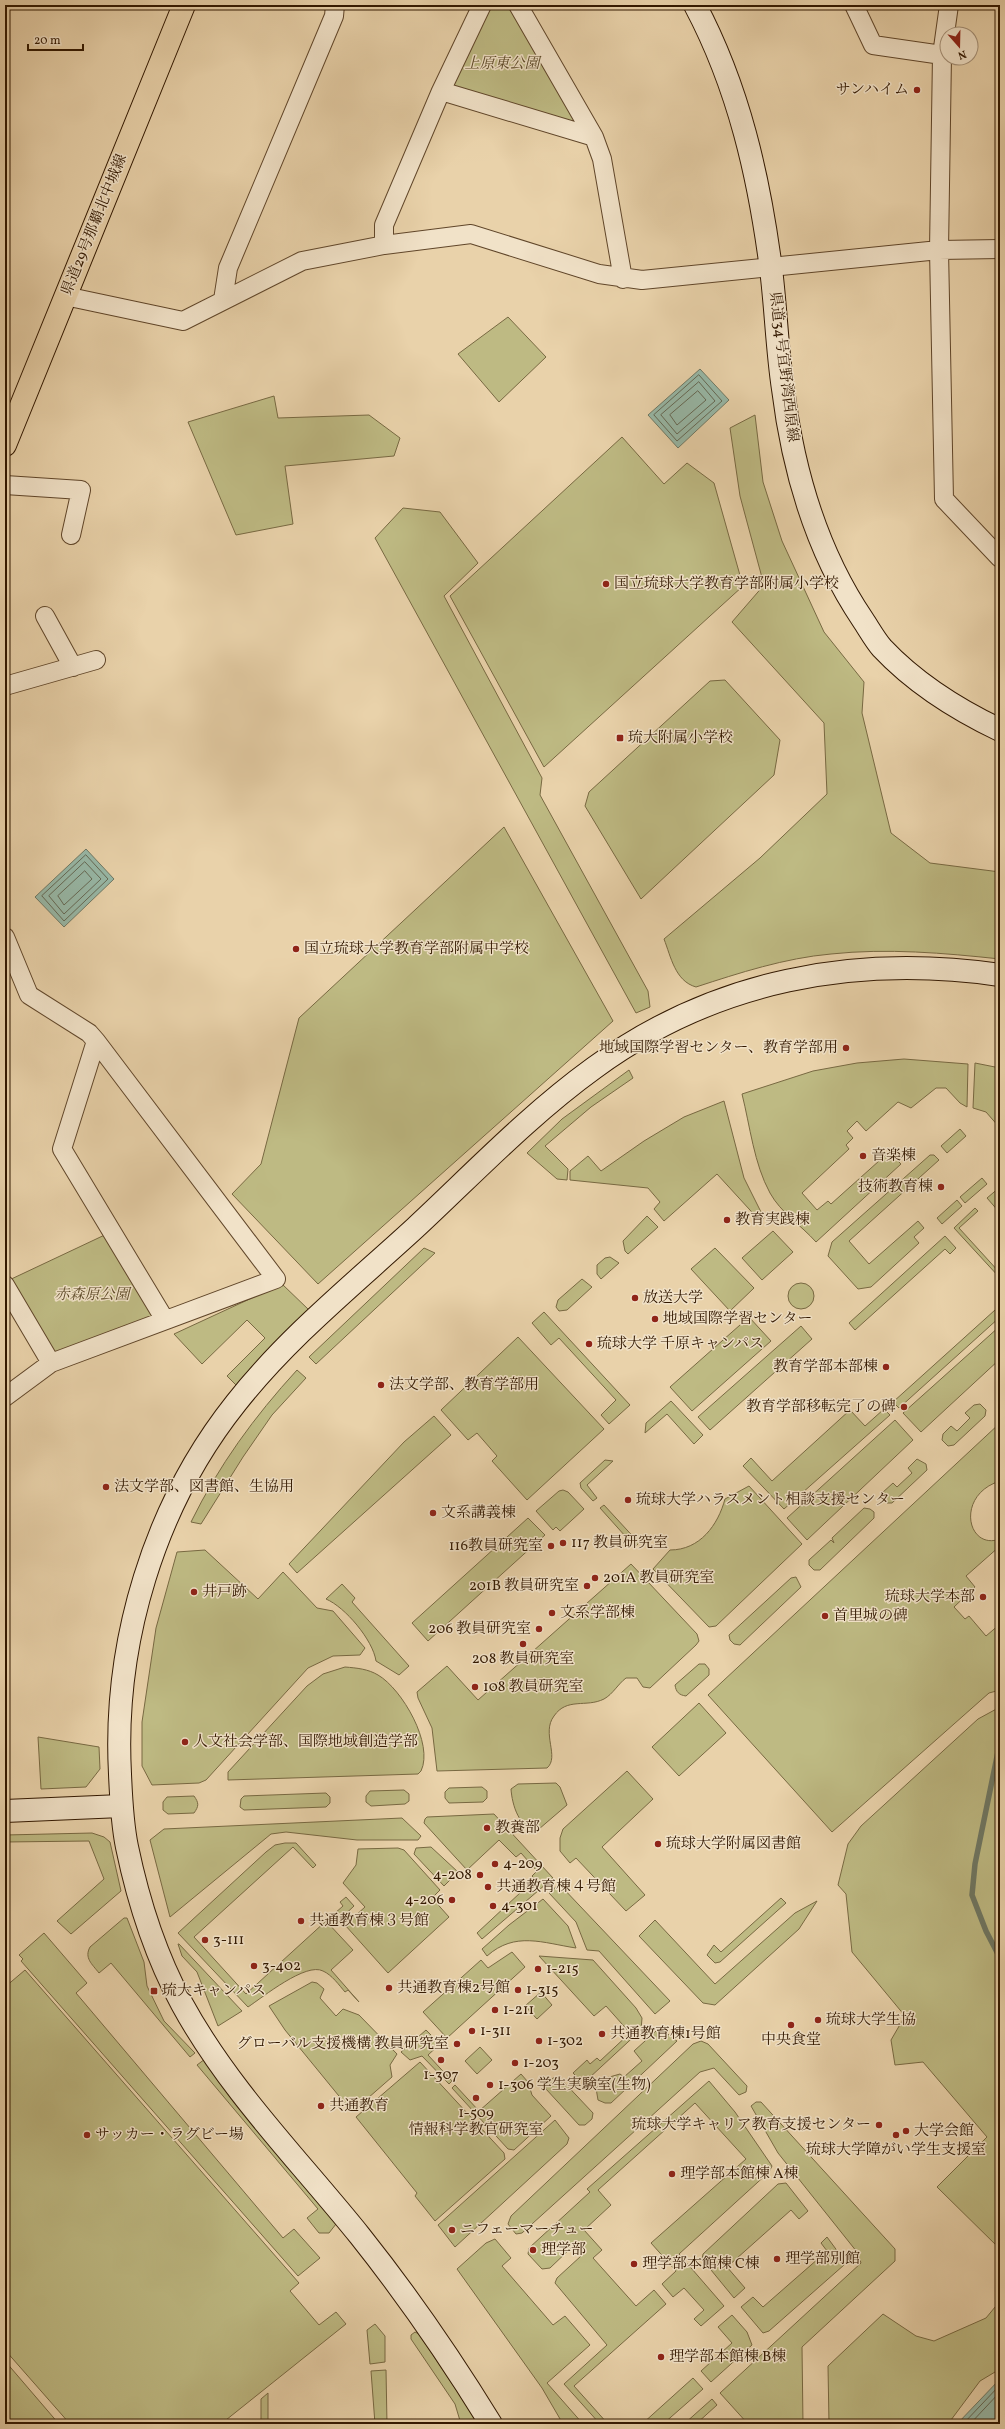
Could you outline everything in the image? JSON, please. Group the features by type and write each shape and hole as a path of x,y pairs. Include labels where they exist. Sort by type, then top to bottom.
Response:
{"main road":[{"name":"県道29号那覇北中城線","path":"5,444 184,5"}],"street":[{"path":"223,300 228,268 334,16 335,5"},
{"path":"384,245 384,225 441,91 482,5"},
{"path":"518,5 594,137 602,159 623,278"},
{"name":"県道34号宜野湾西原線","path":"695,5 715,42 734,90 746,134 770,268 783,391 792,443 802,486 824,551 852,603 882,647 920,681 958,708 1000,730"},
{"path":"854,5 873,45 939,55"},
{"path":"946,26 949,5"},
{"path":"942,66 939,250 944,499 1000,558"},
{"path":"441,91 594,137"},
{"path":"65,296 183,321 302,261 384,245 471,234 599,274 642,280 939,250 1000,249"},
{"path":"5,485 81,490 71,535"},
{"path":"45,616 73,667"},
{"path":"5,686 96,660"},
{"path":"5,937 29,995 89,1033 96,1041 276,1279 51,1363 5,1397"},
{"path":"491,2424 456,2369 394,2280 332,2201 241,2092 194,2024 169,1977 148,1922 128,1852 121,1806 119,1728 127,1655 142,1587 165,1524 193,1468 228,1414 288,1347 336,1301 558,1096 610,1056 659,1026 746,991 776,982 816,974 899,967 1000,974"},
{"path":"96,1041 62,1149 165,1320"},
{"path":"5,1284 51,1363"},
{"path":"5,1811 121,1806"}],"green space":[{"name":"上原東公園","path":"482,5 518,5 594,137 441,91"},
{"path":"508,317 546,357 499,402 458,354"},
{"path":"274,396 278,418 369,415 400,438 394,456 285,466 293,524 236,535 188,422"},
{"path":"755,415 763,482 782,541 824,632 864,682 862,713 891,833 930,863 1000,872 1000,959 937,953 894,951 852,952 814,956 779,963 745,971 696,987 683,980 675,968 664,939 760,858 827,794 824,723 732,622 764,585 740,496 730,428"},
{"path":"622,437 664,484 687,463 714,483 743,586 544,767 450,596"},
{"path":"403,508 440,512 478,563 444,596 542,778 540,795 648,991 650,1007 636,1013 375,538"},
{"path":"725,680 780,740 774,775 641,899 585,806 589,792 710,681"},
{"path":"504,827 613,1021 318,1284 232,1194 261,1164 299,1018"},
{"path":"904,1059 968,1064 967,1107 960,1103 946,1088 936,1088 911,1108 898,1102 866,1131 857,1121 847,1131 853,1138 846,1145 849,1149 802,1193 817,1210 828,1201 831,1204 889,1152 901,1164 816,1242 785,1213 770,1193 756,1157 742,1094 813,1071 857,1063"},
{"path":"975,1063 1000,1068 1000,1128 986,1112 973,1108"},
{"path":"629,1070 633,1078 591,1107 545,1146 568,1169 567,1180 557,1179 527,1153 562,1119"},
{"path":"724,1101 744,1178 764,1218 760,1221 717,1174 664,1221 654,1209 660,1202 648,1188 570,1180 570,1171 588,1156 601,1171 644,1141 684,1117"},
{"path":"960,1129 966,1136 947,1153 941,1146"},
{"path":"930,1155 934,1155 939,1160 849,1241 869,1264 918,1221 924,1228 914,1237 919,1243 871,1287 858,1289 828,1256 832,1242"},
{"path":"982,1178 987,1184 965,1203 960,1197"},
{"path":"1000,1187 1000,1213 987,1198"},
{"path":"957,1200 962,1206 942,1224 937,1218"},
{"path":"975,1208 978,1211 959,1228 1000,1273 1000,1278 954,1228"},
{"path":"647,1216 658,1227 628,1254 625,1251 623,1241"},
{"path":"773,1231 793,1252 762,1280 742,1258"},
{"name":"赤森原公園","path":"111,1232 165,1320 51,1363 5,1282"},
{"path":"945,1236 956,1248 950,1254 945,1249 855,1330 849,1323"},
{"path":"424,1248 435,1253 316,1364 309,1357"},
{"path":"715,1248 754,1288 730,1311 691,1269"},
{"path":"610,1257 619,1263 601,1279 597,1274 597,1265 605,1258"},
{"path":"582,1279 592,1287 567,1310 559,1311 556,1307 558,1300"},
{"path":"801,1283 810,1287 814,1296 810,1305 801,1309 792,1305 788,1296 792,1287"},
{"path":"282,1284 309,1310 237,1386 227,1376 265,1338 247,1320 202,1364 174,1334"},
{"path":"995,1310 1000,1317 899,1408 893,1402"},
{"path":"544,1312 630,1405 609,1424 601,1415 616,1400 559,1338 551,1345 532,1323"},
{"path":"749,1317 771,1341 692,1411 670,1387"},
{"path":"801,1326 812,1339 710,1430 698,1417"},
{"path":"1000,1326 1000,1359 921,1432 903,1413"},
{"path":"518,1337 604,1429 527,1500 492,1461 497,1456 477,1433 468,1440 441,1410"},
{"path":"297,1370 306,1378 272,1415 243,1457 201,1524 191,1522 213,1481 238,1442"},
{"path":"671,1401 703,1435 694,1444 667,1414 645,1433 646,1423"},
{"path":"980,1404 986,1410 985,1416 954,1445 948,1446 942,1440 943,1434 951,1426 957,1431 970,1418 965,1413 974,1405"},
{"path":"884,1409 890,1415 784,1509 743,1466 751,1458 772,1481 850,1410 865,1426"},
{"path":"434,1416 451,1435 297,1573 289,1564 404,1442"},
{"path":"895,1420 913,1440 807,1540 787,1518"},
{"path":"1000,1423 1000,1481 986,1488 976,1498 972,1509 971,1520 974,1530 980,1537 989,1541 1000,1539 1000,1546 966,1576 975,1587 954,1607 965,1619 969,1616 986,1636 1000,1624 1000,1690 989,1693 832,1832 708,1695"},
{"path":"917,1459 926,1464 927,1470 892,1503 887,1503 883,1498 882,1493 893,1483 897,1487 912,1473 908,1468"},
{"path":"605,1460 613,1461 587,1485 597,1498 593,1501 581,1488 580,1483"},
{"path":"749,1486 802,1544 716,1626 709,1627 653,1569 670,1550 681,1549 699,1541 718,1518 725,1499"},
{"path":"563,1490 568,1492 584,1509 560,1531 556,1527 553,1530 536,1511 559,1491"},
{"path":"604,1505 639,1543 635,1547 600,1508"},
{"path":"864,1508 870,1509 874,1512 874,1518 820,1570 814,1570 809,1565 809,1560 831,1540 834,1543 832,1538"},
{"path":"528,1518 545,1535 428,1641 412,1623"},
{"path":"205,1550 258,1599 283,1572 317,1608 333,1611 365,1648 360,1655 333,1656 308,1668 206,1780 199,1783 152,1785 142,1766 142,1722 156,1628 177,1552"},
{"path":"631,1564 697,1634 699,1641 696,1645 650,1688 643,1687 637,1678 626,1678 604,1699 597,1702 571,1705 559,1710 550,1723 549,1730 552,1758 547,1768 437,1771 432,1728 418,1698 417,1692 447,1666 478,1700"},
{"path":"796,1577 801,1587 740,1645 734,1644 730,1640 729,1635 791,1578"},
{"path":"342,1584 355,1598 352,1602 409,1666 399,1675 376,1661 370,1644 357,1625 341,1609 326,1599"},
{"path":"699,1664 705,1664 709,1669 709,1675 686,1696 681,1695 676,1690 675,1685"},
{"path":"345,1667 358,1668 378,1675 397,1692 406,1704 419,1732 423,1747 424,1760 421,1771 418,1774 228,1780 228,1772 307,1686 323,1674"},
{"path":"699,1703 726,1733 679,1776 652,1747"},
{"path":"1000,1707 1000,2249 937,2187 987,2137 923,2062 895,2065 891,2040 905,2016 852,1952 846,1894 838,1885 848,1844 861,1826 978,1719"},
{"path":"38,1737 99,1747 100,1769 86,1787 41,1789"},
{"path":"627,1771 653,1799 602,1847 645,1895 626,1911 576,1858 570,1863 560,1851 560,1838 563,1829"},
{"path":"556,1783 560,1787 567,1805 539,1829 526,1826 515,1809 511,1789 518,1784"},
{"path":"482,1787 487,1791 487,1798 483,1802 449,1803 445,1798 445,1792 449,1788"},
{"path":"404,1790 409,1794 409,1801 405,1804 371,1806 366,1802 366,1796 370,1791"},
{"path":"326,1793 330,1797 330,1803 326,1807 244,1810 240,1807 241,1799 244,1796"},
{"path":"194,1796 198,1804 194,1813 168,1814 163,1810 163,1802 167,1797"},
{"path":"494,1814 553,1878 482,1939 477,1933 535,1879 532,1876 537,1871 521,1853 516,1857 499,1840 467,1870 424,1823 427,1817"},
{"path":"402,1818 421,1836 418,1840 357,1840 286,1832 271,1834 170,1917 150,1840 164,1829"},
{"path":"92,1833 104,1837 110,1842 121,1891 71,1934 57,1921 104,1879 89,1841 5,1842 5,1835"},
{"path":"296,1843 316,1865 313,1868 293,1847 194,1937 246,1994 326,1921 353,1950 331,1970 359,2002 348,1990 345,1992 329,1975 323,1971 316,1970 306,1971 296,1976 248,2007 178,1933 266,1852 275,1845"},
{"path":"431,1847 458,1872 444,1886 414,1854 416,1848"},
{"path":"398,1848 404,1850 440,1890 432,1898 449,1917 388,1973 345,1925 365,1907 343,1883 356,1865 358,1849"},
{"path":"557,1886 561,1886 670,2001 655,2014 599,1951 587,1950 576,1922 549,1893"},
{"path":"346,1897 354,1906 339,1920 334,1914 343,1906 340,1902"},
{"path":"781,1898 786,1903 720,1962 715,1963 707,1955 714,1945 721,1952"},
{"path":"543,1899 568,1926 576,1948 541,1942 519,1941 498,1948 487,1956 482,1949 509,1925"},
{"path":"817,1901 799,1929 715,2005 703,2003 639,1936 655,1920 715,1984 795,1913"},
{"path":"124,1918 127,1918 144,1962 147,1986 164,2021 195,2053 190,2057 111,1963 99,1973 88,1958 88,1951 90,1947"},
{"path":"44,1933 87,1983 76,1993 283,2238 294,2229 320,2258 298,2276 21,1961 23,1959 19,1955"},
{"path":"178,1944 242,2011 218,2026 197,1972 182,1956"},
{"path":"512,1952 525,1967 447,2038 423,2012 481,1960 488,1968"},
{"path":"539,1956 593,1960 636,2008 642,2018 641,2030 588,2079 579,2079 573,2073 587,2060 590,2064 597,2058 600,2061 630,2033 606,2006 594,2016"},
{"name":"サッカー・ラグビー場","path":"25,1970 299,2283 290,2291 319,2325 336,2312 346,2324 221,2424 70,2424 5,2350 5,1987"},
{"path":"312,1982 317,1983 324,1989 320,1998 336,2016 343,2009 359,2015 397,2054 390,2065 392,2077 352,2112 285,2030 269,2006"},
{"path":"541,1992 552,2005 537,2019 525,2006"},
{"path":"426,2030 440,2044 428,2055 452,2081 449,2084 422,2056 410,2060 401,2052"},
{"path":"656,2031 665,2032 677,2041 611,2103 605,2103 598,2100 596,2088 606,2078 620,2074 624,2077 642,2061 634,2051"},
{"path":"701,2041 708,2044 747,2086 746,2092 739,2095 714,2068 700,2072 522,2233 516,2234 508,2224 511,2216 693,2044"},
{"path":"480,2047 492,2060 477,2074 465,2061"},
{"path":"205,2059 334,2219 336,2224 329,2233 319,2233 307,2218 318,2209 197,2065"},
{"path":"420,2062 504,2153 505,2159 435,2221 415,2196 417,2193 356,2117"},
{"path":"521,2074 528,2082 532,2095 551,2116 514,2150 508,2149 452,2088 455,2085 479,2111"},
{"path":"559,2077 593,2113 592,2119 585,2125 579,2125 546,2089 546,2084 553,2078"},
{"path":"709,2081 735,2112 772,2166 769,2172 679,2254 724,2306 701,2326 694,2319 704,2310 684,2288 673,2297 662,2284 676,2271 651,2243 746,2159 695,2103 598,2190 611,2205 584,2230 602,2250 593,2258 636,2306 654,2290 666,2304 574,2386 608,2424 600,2424 564,2384 607,2345 555,2283 557,2278 581,2256 572,2247 550,2268 542,2269 528,2254 529,2248 590,2192 587,2189"},
{"path":"756,2102 761,2102 895,2249 895,2261 802,2347 803,2424 748,2424 720,2393 861,2263 857,2252 778,2153 751,2106"},
{"path":"555,2120 569,2138 567,2144 455,2247 438,2225"},
{"path":"786,2183 808,2211 799,2219 791,2210 727,2267 745,2288 734,2298 702,2259 703,2254 778,2184"},
{"path":"827,2237 841,2256 844,2265 769,2331 763,2333 741,2307 753,2297 763,2307 827,2251 821,2243"},
{"path":"495,2239 511,2258 502,2266 553,2325 565,2316 590,2345 547,2383 583,2424 563,2424 542,2388 457,2269 486,2243"},
{"path":"1000,2301 1000,2369 980,2381 948,2424 829,2424 828,2366 883,2314 916,2336 934,2341 986,2318"},
{"path":"732,2315 747,2332 752,2345 711,2382 701,2371 732,2343 718,2327"},
{"path":"375,2324 385,2336 385,2362 370,2364 367,2330"},
{"path":"415,2332 419,2334 479,2424 461,2424 455,2404 411,2339 411,2335"},
{"path":"5,2361 59,2424 5,2424"},
{"path":"386,2370 387,2424 375,2424 371,2371"},
{"path":"693,2378 703,2389 663,2424 642,2424"},
{"path":"268,2393 268,2424 261,2424 261,2399"},
{"path":"712,2399 717,2405 696,2424 684,2424"}],"water":[{"path":"700,369 729,400 678,448 648,415"},
{"path":"86,849 114,879 64,927 35,897"},
{"path":"1000,2379 1000,2424 957,2424"}],"waterway":[{"path":"999,1722 1000,1729"},
{"path":"1000,1742 975,1864 972,1895 986,1931 1000,1958"}],"place":[{"name":"サンハイム","path":"917,90"},
{"name":"国立琉球大学教育学部附属小学校","path":"606,584"},
{"name":"琉大附属小学校","path":"620,738"},
{"name":"国立琉球大学教育学部附属中学校","path":"296,949"},
{"name":"地域国際学習センター、教育学部用","path":"846,1048"},
{"name":"音楽棟","path":"863,1156"},
{"name":"技術教育棟","path":"941,1187"},
{"name":"教育実践棟","path":"727,1220"},
{"name":"放送大学","path":"635,1298"},
{"name":"地域国際学習センター","path":"655,1319"},
{"name":"琉球大学 千原キャンパス","path":"589,1344"},
{"name":"教育学部本部棟","path":"886,1367"},
{"name":"法文学部、教育学部用","path":"381,1385"},
{"name":"教育学部移転完了の碑","path":"904,1407"},
{"name":"法文学部、図書館、生協用","path":"106,1487"},
{"name":"琉球大学ハラスメント相談支援センター","path":"628,1500"},
{"name":"文系講義棟","path":"433,1513"},
{"name":"117 教員研究室","path":"563,1543"},
{"name":"116教員研究室","path":"551,1546"},
{"name":"201A 教員研究室","path":"595,1578"},
{"name":"201B 教員研究室","path":"587,1586"},
{"name":"井戸跡","path":"194,1592"},
{"name":"琉球大学本部","path":"983,1597"},
{"name":"文系学部棟","path":"552,1613"},
{"name":"首里城の碑","path":"825,1616"},
{"name":"206 教員研究室","path":"539,1629"},
{"name":"208 教員研究室","path":"523,1644"},
{"name":"108 教員研究室","path":"475,1687"},
{"name":"人文社会学部、国際地域創造学部","path":"185,1742"},
{"name":"教養部","path":"487,1828"},
{"name":"琉球大学附属図書館","path":"658,1844"},
{"name":"4-209","path":"495,1864"},
{"name":"4-208","path":"480,1875"},
{"name":"共通教育棟４号館","path":"488,1887"},
{"name":"4-206","path":"452,1900"},
{"name":"4-301","path":"493,1906"},
{"name":"共通教育棟３号館","path":"301,1921"},
{"name":"3-111","path":"205,1940"},
{"name":"3-402","path":"254,1966"},
{"name":"1-215","path":"538,1969"},
{"name":"共通教育棟2号館","path":"389,1988"},
{"name":"1-315","path":"518,1990"},
{"name":"琉大キャンパス","path":"154,1991"},
{"name":"1-211","path":"495,2010"},
{"name":"琉球大学生協","path":"818,2020"},
{"name":"中央食堂","path":"791,2025"},
{"name":"1-311","path":"472,2031"},
{"name":"共通教育棟1号館","path":"602,2034"},
{"name":"1-302","path":"539,2041"},
{"name":"グローバル支援機構 教員研究室","path":"457,2044"},
{"name":"1-307","path":"441,2060"},
{"name":"1-203","path":"515,2063"},
{"name":"1-306 学生実験室(生物)","path":"490,2085"},
{"name":"1-509 情報科学教官研究室","path":"476,2098"},
{"name":"共通教育","path":"321,2106"},
{"name":"琉球大学キャリア教育支援センター","path":"879,2125"},
{"name":"大学会館","path":"906,2131"},
{"name":"サッカー・ラグビー場","path":"87,2135"},
{"name":"琉球大学障がい学生支援室","path":"896,2135"},
{"name":"理学部本館棟 A棟","path":"672,2174"},
{"name":"ニフェーマーチュー","path":"452,2230"},
{"name":"理学部","path":"533,2250"},
{"name":"理学部別館","path":"777,2259"},
{"name":"理学部本館棟 C棟","path":"634,2264"},
{"name":"理学部本館棟 B棟","path":"661,2357"}]}
